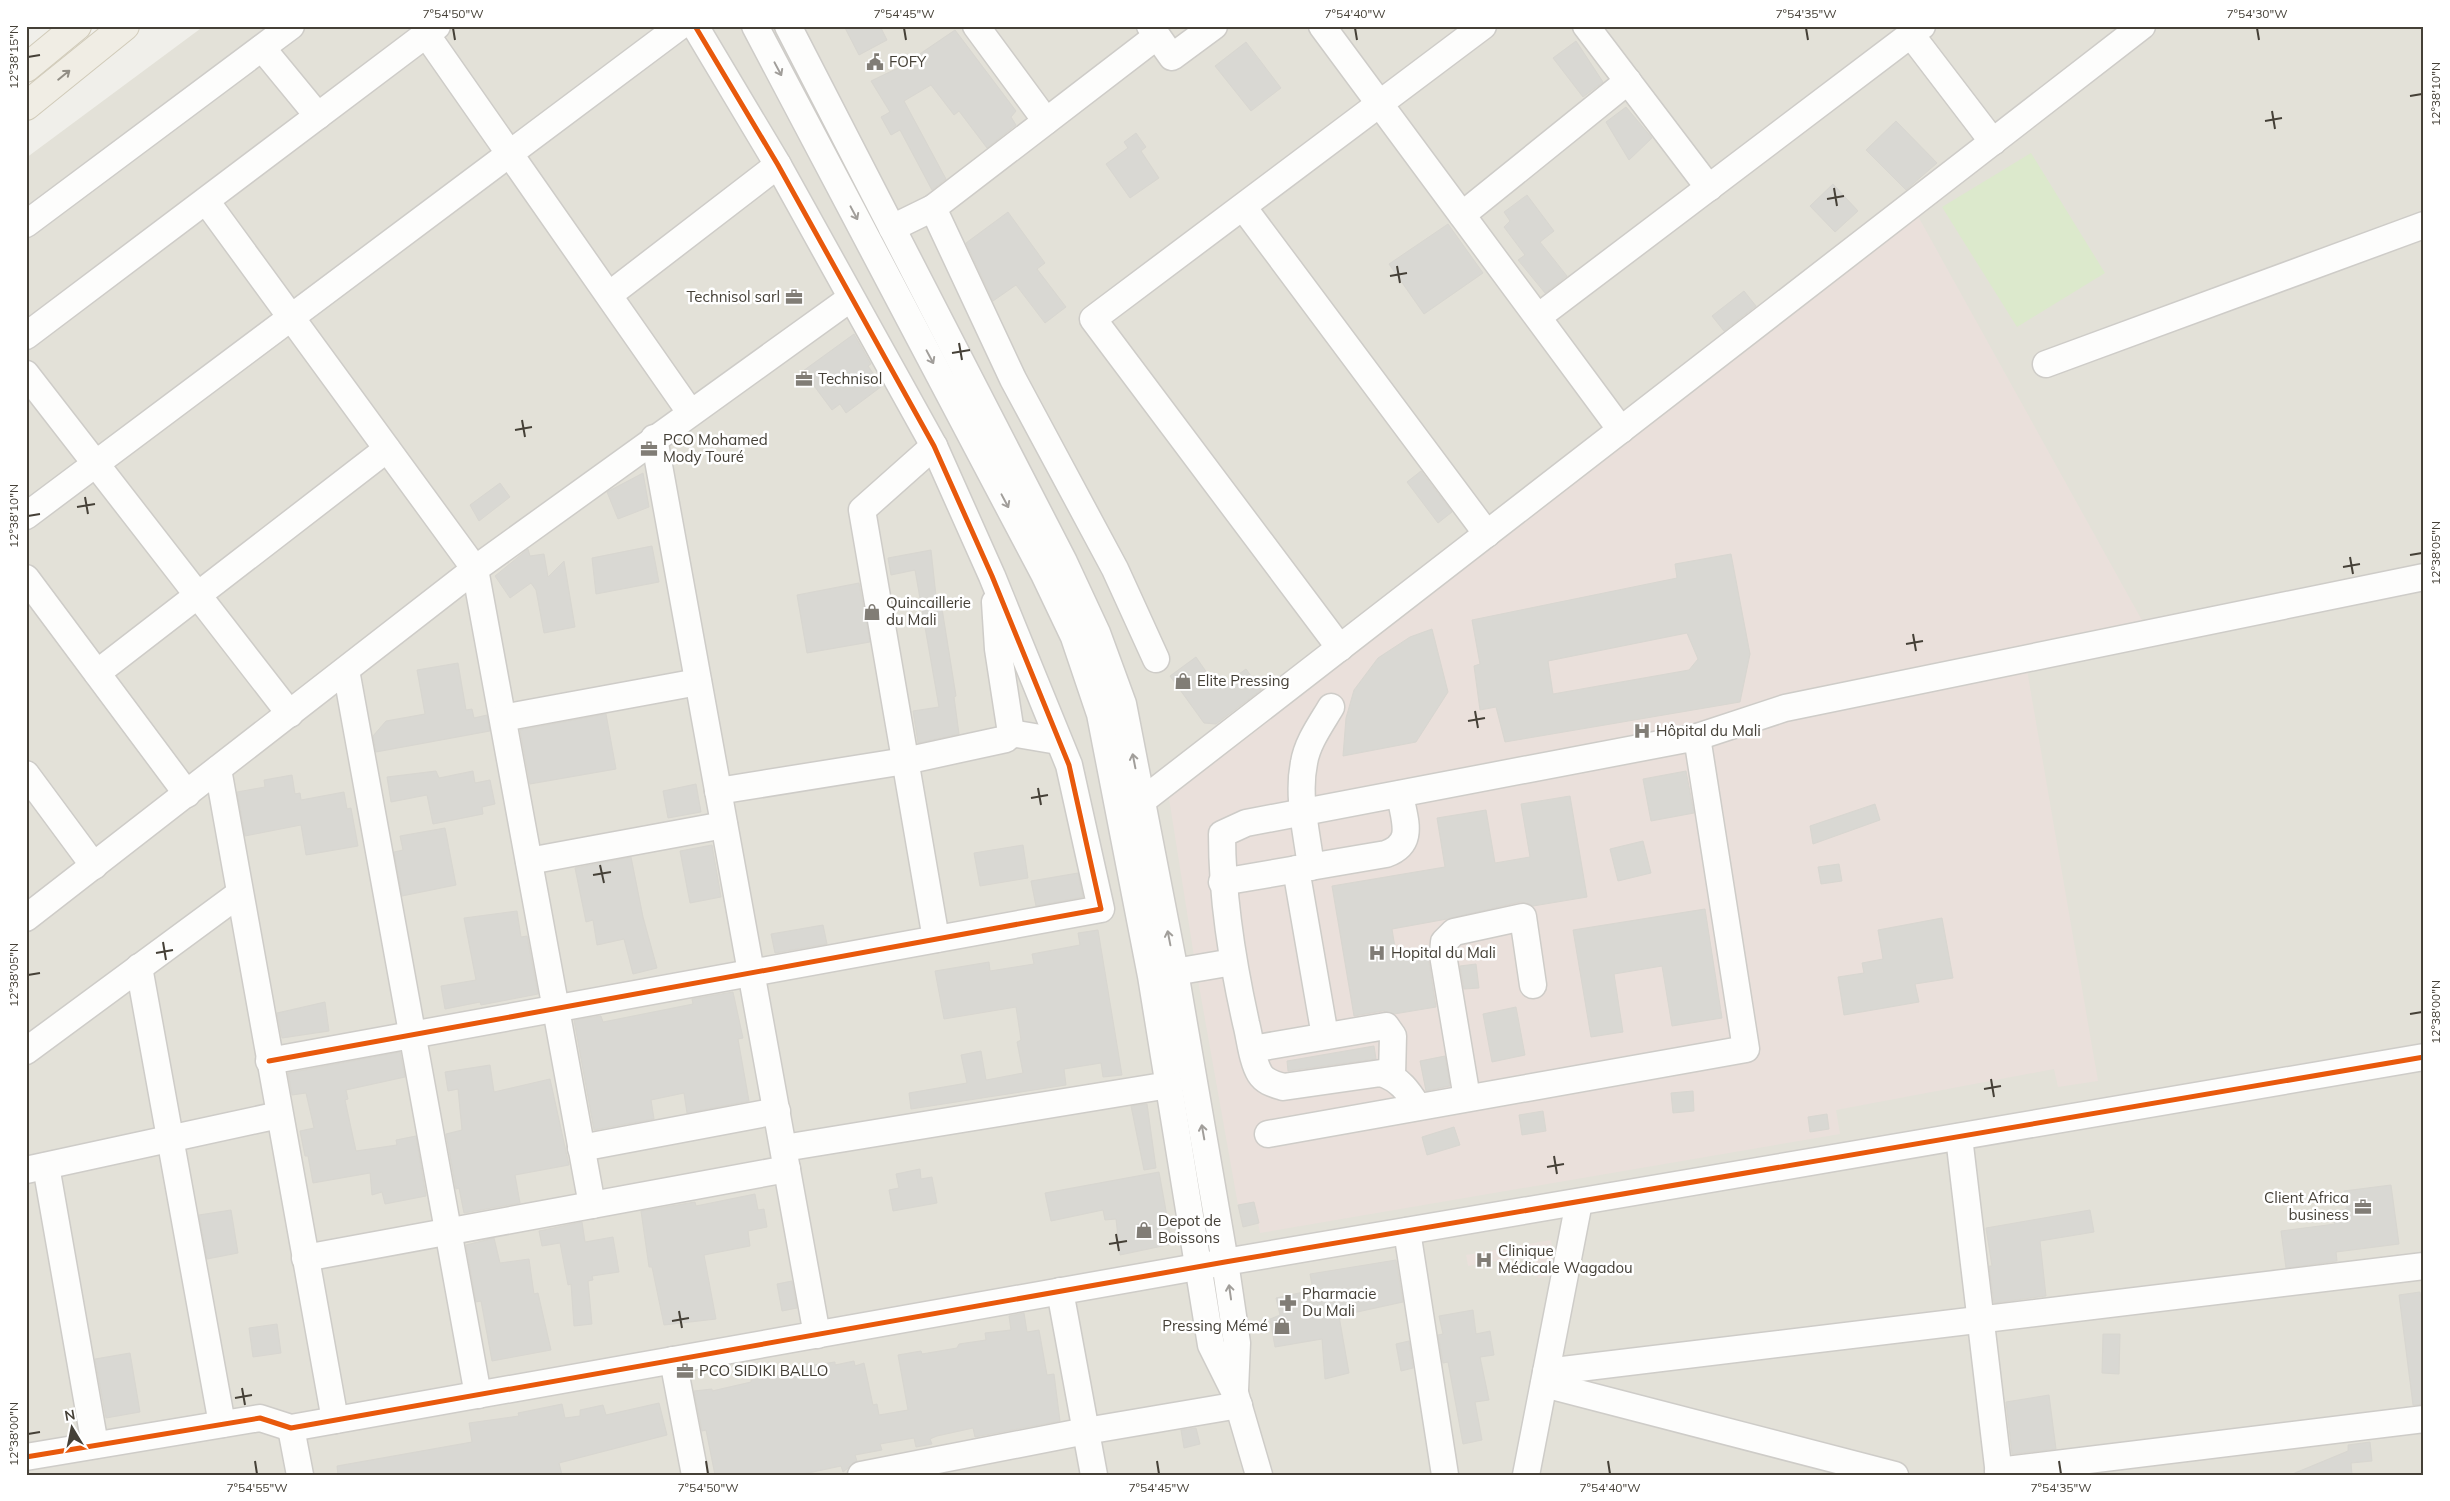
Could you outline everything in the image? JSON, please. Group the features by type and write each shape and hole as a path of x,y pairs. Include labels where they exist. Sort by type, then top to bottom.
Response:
{"main road":[{"path":"26,68 77,26"},
{"path":"26,106 125,26"}],"street":[{"path":"26,224 291,26"},
{"path":"26,516 680,26"},
{"path":"269,1061 1101,909 1069,765 992,576 934,446 778,166 695,26"},
{"path":"755,26 1044,574 1074,637 1100,714 1163,974 1226,1262 1237,1343 1237,1399"},
{"path":"788,26 1064,562 1097,633 1123,704 1142,801 1163,974 1169,1084 1211,1345 1237,1399 1259,1475"},
{"path":"976,26 1046,121"},
{"path":"892,228 933,208 1046,121 1154,31 1172,56 1214,26"},
{"path":"1322,26 1621,430"},
{"path":"1340,648 1094,319 1483,26"},
{"path":"1586,26 1710,188"},
{"path":"1142,801 2142,26"},
{"path":"26,336 431,30 510,154 690,412"},
{"path":"1538,318 1917,31 1993,142"},
{"path":"262,48 318,116"},
{"path":"1462,215 1628,81"},
{"path":"609,295 778,166"},
{"path":"206,200 476,569 592,1205"},
{"path":"1243,207 1487,534"},
{"path":"933,208 1013,379 1115,568 1156,659"},
{"path":"2046,364 2424,225"},
{"path":"26,918 476,569 654,438 851,298"},
{"path":"26,374 290,714"},
{"path":"654,438 817,1335"},
{"path":"934,446 862,510 936,939"},
{"path":"97,673 387,449"},
{"path":"718,791 905,761 1006,739 1011,733 998,649 992,576"},
{"path":"1418,1107 1403,1085 1392,1076 1381,1073 1283,1087 1269,1082 1260,1074 1252,1049 1233,962 1222,882 1222,834 1246,823 1696,737 1785,708 2424,577"},
{"path":"26,578 187,794"},
{"path":"346,670 478,1395"},
{"path":"503,718 698,682"},
{"path":"1325,1036 1304,868 1304,762 1316,733 1330,708"},
{"path":"1011,733 1058,741"},
{"path":"1268,1134 1746,1049 1696,737"},
{"path":"218,770 335,1420"},
{"path":"26,774 94,866"},
{"path":"1222,882 1386,854 1399,850 1407,836 1400,794"},
{"path":"529,861 724,825"},
{"path":"26,1050 239,894"},
{"path":"1467,1098 1443,955 1444,942 1454,932 1523,917 1533,985"},
{"path":"1163,974 1233,962"},
{"path":"140,967 169,1138 222,1424"},
{"path":"1252,1049 1386,1026 1393,1036 1392,1076"},
{"path":"26,1457 260,1418 290,1428 1226,1262 2424,1057"},
{"path":"305,1258 592,1205 785,1159 1169,1084"},
{"path":"582,1148 776,1111"},
{"path":"95,1445 36,1168 279,1115"},
{"path":"1959,1137 1998,1473 2424,1418"},
{"path":"1526,1475 1579,1202"},
{"path":"1407,1231 1445,1475"},
{"path":"1545,1378 1980,1319 2424,1266"},
{"path":"1060,1292 1094,1475"},
{"path":"673,1360 695,1475"},
{"path":"1545,1378 1895,1475"},
{"path":"862,1475 1237,1399"},
{"path":"290,1428 300,1475"}],"shaded area":[{"path":"204,26 2424,26 2424,1475 26,1475 26,158"},
{"name":"Hôpital du Mali","path":"1914,209 2144,624 2027,670 2098,1081 2058,1087 2054,1069 1836,1110 1840,1134 1260,1233 1254,1202 1238,1205 1196,969 1168,792"},
{"name":"Clinique Médicale Wagadou","path":"1551,1240 1556,1275 1538,1278 1534,1254 1468,1266 1466,1255"}],"green space":[{"path":"2031,153 2105,273 2017,327 1942,207"}],"building":[{"path":"844,26 880,26 887,40 859,55"},
{"path":"955,30 1016,111 1011,117 1016,125 987,148 959,111 954,115 931,85 904,101 946,179 932,190 900,130 891,135 881,117 890,112 871,81 902,66"},
{"path":"1576,41 1603,82 1583,97 1553,58"},
{"path":"1246,42 1281,88 1251,111 1215,66"},
{"path":"1626,107 1652,138 1629,160 1606,122"},
{"path":"1896,121 1937,163 1906,190 1866,150"},
{"path":"1136,133 1146,147 1141,151 1159,178 1130,198 1106,164 1128,148 1124,142"},
{"path":"1833,184 1858,211 1835,232 1810,206"},
{"path":"1527,195 1554,231 1540,242 1567,276 1545,293 1518,260 1525,255 1504,227 1510,221 1504,212"},
{"path":"1008,212 1045,263 1037,269 1066,307 1045,323 1016,285 993,301 966,243"},
{"path":"1448,224 1483,273 1424,314 1389,264"},
{"path":"1744,291 1756,306 1724,331 1712,316"},
{"path":"854,334 871,364 868,366 882,386 846,413 840,404 832,410 803,371"},
{"path":"1421,471 1452,512 1438,523 1407,482"},
{"path":"643,473 649,507 618,519 607,492"},
{"path":"500,483 510,497 479,521 470,505"},
{"path":"652,546 659,582 596,594 592,558"},
{"path":"528,549 530,556 544,554 548,577 564,561 575,627 544,633 536,590 531,583 510,598 495,576"},
{"path":"931,550 936,596 940,596 956,696 954,697 959,734 918,743 913,711 939,707 915,570 891,575 888,558"},
{"path":"1731,554 1750,654 1740,702 1505,742 1496,707 1480,710 1474,666 1480,664 1472,620 1677,578 1675,564","holes":["1687,633 1698,659 1689,670 1553,694 1548,661"]},
{"path":"859,583 870,642 807,653 797,595"},
{"path":"1432,629 1448,692 1416,742 1343,756 1346,718 1354,690 1378,658 1410,637"},
{"path":"1196,657 1218,689 1246,669 1261,690 1216,724 1204,723 1170,676"},
{"path":"458,663 466,710 472,709 474,718 487,715 490,731 376,752 373,736 386,721 425,714 417,670"},
{"path":"606,714 616,769 530,784 520,730"},
{"path":"436,771 439,778 473,771 475,783 490,780 495,804 482,807 483,814 433,824 427,795 391,802 387,777"},
{"path":"1686,771 1694,813 1651,821 1643,779"},
{"path":"292,775 295,794 300,793 301,800 344,792 347,809 351,808 358,846 306,855 301,825 245,836 237,792 265,787 264,780"},
{"path":"696,784 701,812 668,818 663,791"},
{"path":"1570,796 1587,897 1533,906 1520,902 1447,919 1392,929 1397,960 1428,955 1436,1007 1394,1014 1383,1011 1354,1016 1332,886 1445,867 1437,818 1486,810 1495,863 1530,857 1521,804"},
{"path":"1875,804 1880,820 1813,844 1810,826"},
{"path":"445,828 456,885 402,896 394,852 403,850 400,836"},
{"path":"1643,841 1651,873 1618,881 1610,849"},
{"path":"712,845 721,897 690,903 680,851"},
{"path":"1023,845 1028,878 980,886 974,853"},
{"path":"631,857 643,917 657,968 633,974 624,939 597,945 593,920 586,922 575,868"},
{"path":"1839,864 1842,881 1821,884 1818,867"},
{"path":"1078,873 1083,897 1036,906 1031,881"},
{"path":"1705,909 1722,1018 1672,1026 1662,966 1614,974 1623,1032 1591,1037 1573,930"},
{"path":"517,911 521,937 527,936 538,994 481,1005 480,1002 445,1009 441,986 476,980 464,918"},
{"path":"1942,918 1953,978 1915,984 1919,1002 1844,1015 1838,977 1864,973 1862,963 1883,959 1878,930"},
{"path":"823,925 827,944 775,953 771,934"},
{"path":"1098,930 1122,1075 1103,1077 1101,1063 1064,1069 1066,1085 911,1109 909,1093 967,1083 961,1055 981,1051 986,1080 1023,1073 1017,1042 1021,1040 1016,1007 944,1019 935,971 989,962 990,971 1034,964 1032,954 1080,945 1078,933"},
{"path":"1476,964 1479,988 1464,989 1460,966"},
{"path":"733,992 743,1038 738,1039 749,1101 687,1113 684,1093 651,1100 654,1119 594,1130 574,1020 601,1016 603,1022 693,1004 692,999"},
{"path":"325,1002 329,1031 282,1038 277,1013"},
{"path":"1516,1007 1525,1055 1492,1062 1483,1014"},
{"path":"1374,1046 1376,1059 1288,1071 1287,1061"},
{"path":"400,1052 405,1077 346,1090 348,1099 345,1100 356,1151 397,1145 396,1140 416,1136 426,1196 385,1204 382,1192 372,1195 370,1173 313,1183 308,1156 305,1156 300,1131 314,1128 306,1093 292,1095 288,1073"},
{"path":"1445,1056 1450,1086 1426,1091 1420,1061"},
{"path":"490,1065 494,1092 550,1079 569,1165 515,1175 520,1203 464,1213 459,1188 456,1189 446,1134 462,1130 458,1089 448,1091 445,1072"},
{"path":"1693,1091 1694,1111 1673,1113 1671,1093"},
{"path":"1147,1104 1156,1168 1144,1170 1131,1106"},
{"path":"1543,1111 1546,1131 1522,1135 1519,1115"},
{"path":"1827,1114 1829,1129 1810,1132 1808,1117"},
{"path":"1454,1127 1460,1145 1427,1155 1422,1137"},
{"path":"920,1169 921,1179 932,1177 937,1203 893,1211 889,1190 899,1188 896,1174"},
{"path":"1159,1172 1172,1244 1120,1255 1116,1219 1105,1220 1103,1210 1051,1221 1045,1193"},
{"path":"2391,1185 2399,1244 2336,1252 2337,1261 2286,1268 2281,1231 2335,1224 2331,1216 2347,1208 2344,1191"},
{"path":"755,1194 758,1210 764,1209 767,1227 748,1231 750,1246 704,1255 716,1319 664,1325 652,1267 649,1267 641,1211 695,1202 696,1206"},
{"path":"1254,1202 1259,1223 1243,1227 1238,1205"},
{"path":"231,1210 238,1253 207,1259 199,1215"},
{"path":"2090,1210 2094,1232 2040,1241 2046,1296 1994,1303 1989,1266 1992,1266 1986,1228"},
{"path":"582,1222 585,1242 613,1237 619,1272 592,1276 593,1280 588,1281 592,1324 574,1326 571,1284 568,1285 560,1243 542,1246 539,1231"},
{"path":"494,1238 500,1263 529,1259 534,1294 538,1293 551,1350 492,1361 481,1301 476,1302 466,1245"},
{"path":"1396,1260 1403,1302 1339,1316 1349,1373 1325,1379 1322,1339 1275,1347 1270,1319 1280,1315 1276,1298 1313,1290 1310,1274"},
{"path":"792,1281 797,1308 782,1311 777,1284"},
{"path":"2420,1292 2421,1298 2424,1298 2424,1404 2413,1405 2399,1295"},
{"path":"1473,1310 1476,1334 1490,1331 1494,1355 1480,1357 1489,1400 1475,1402 1482,1440 1463,1444 1448,1362 1443,1363 1438,1335 1443,1334 1439,1316"},
{"path":"1024,1313 1027,1332 1039,1330 1047,1375 1054,1374 1060,1421 975,1437 973,1428 937,1436 930,1439 932,1444 916,1447 914,1438 880,1444 882,1450 855,1455 857,1461 843,1472 841,1466 799,1475 715,1475 706,1430 702,1431 694,1391 712,1389 712,1391 751,1382 751,1380 781,1375 780,1372 807,1366 835,1362 835,1365 854,1361 855,1366 864,1363 873,1405 877,1404 879,1415 908,1410 898,1355 921,1351 922,1354 957,1348 959,1344 986,1340 985,1333 1011,1330 1009,1316"},
{"path":"277,1324 281,1353 253,1357 249,1328"},
{"path":"2103,1334 2120,1334 2119,1374 2102,1373"},
{"path":"1409,1341 1413,1368 1401,1371 1396,1344"},
{"path":"130,1353 140,1412 106,1418 95,1359"},
{"path":"2049,1395 2056,1449 2012,1454 2006,1402"},
{"path":"659,1403 667,1435 559,1463 562,1475 338,1475 337,1466 472,1442 469,1423 519,1416 518,1413 562,1404 565,1418 580,1416 580,1410 603,1405 606,1415"},
{"path":"1196,1428 1200,1444 1184,1448 1181,1430"},
{"path":"2370,1442 2372,1461 2351,1463 2352,1475 2290,1475 2348,1451 2348,1445"}],"cycle path":[{"path":"269,1061 1101,909 1069,765 992,576 934,446 778,165 695,26"},
{"path":"26,1457 260,1418 291,1428 1225,1262 2424,1057"}],"place":[{"name":"FOFY","path":"875,62"},
{"name":"Technisol sarl","path":"794,297"},
{"name":"Technisol","path":"804,379"},
{"name":"PCO Mohamed Mody Touré","path":"649,449"},
{"name":"Quincaillerie du Mali","path":"872,612"},
{"name":"Elite Pressing","path":"1183,681"},
{"name":"Hôpital du Mali","path":"1642,731"},
{"name":"Hopital du Mali","path":"1377,953"},
{"name":"Client Africa business","path":"2363,1207"},
{"name":"Depot de Boissons","path":"1144,1230"},
{"name":"Clinique Médicale Wagadou","path":"1484,1260"},
{"name":"Pharmacie Du Mali","path":"1288,1303"},
{"name":"Pressing Mémé","path":"1282,1326"},
{"name":"PCO SIDIKI BALLO","path":"685,1371"}]}
